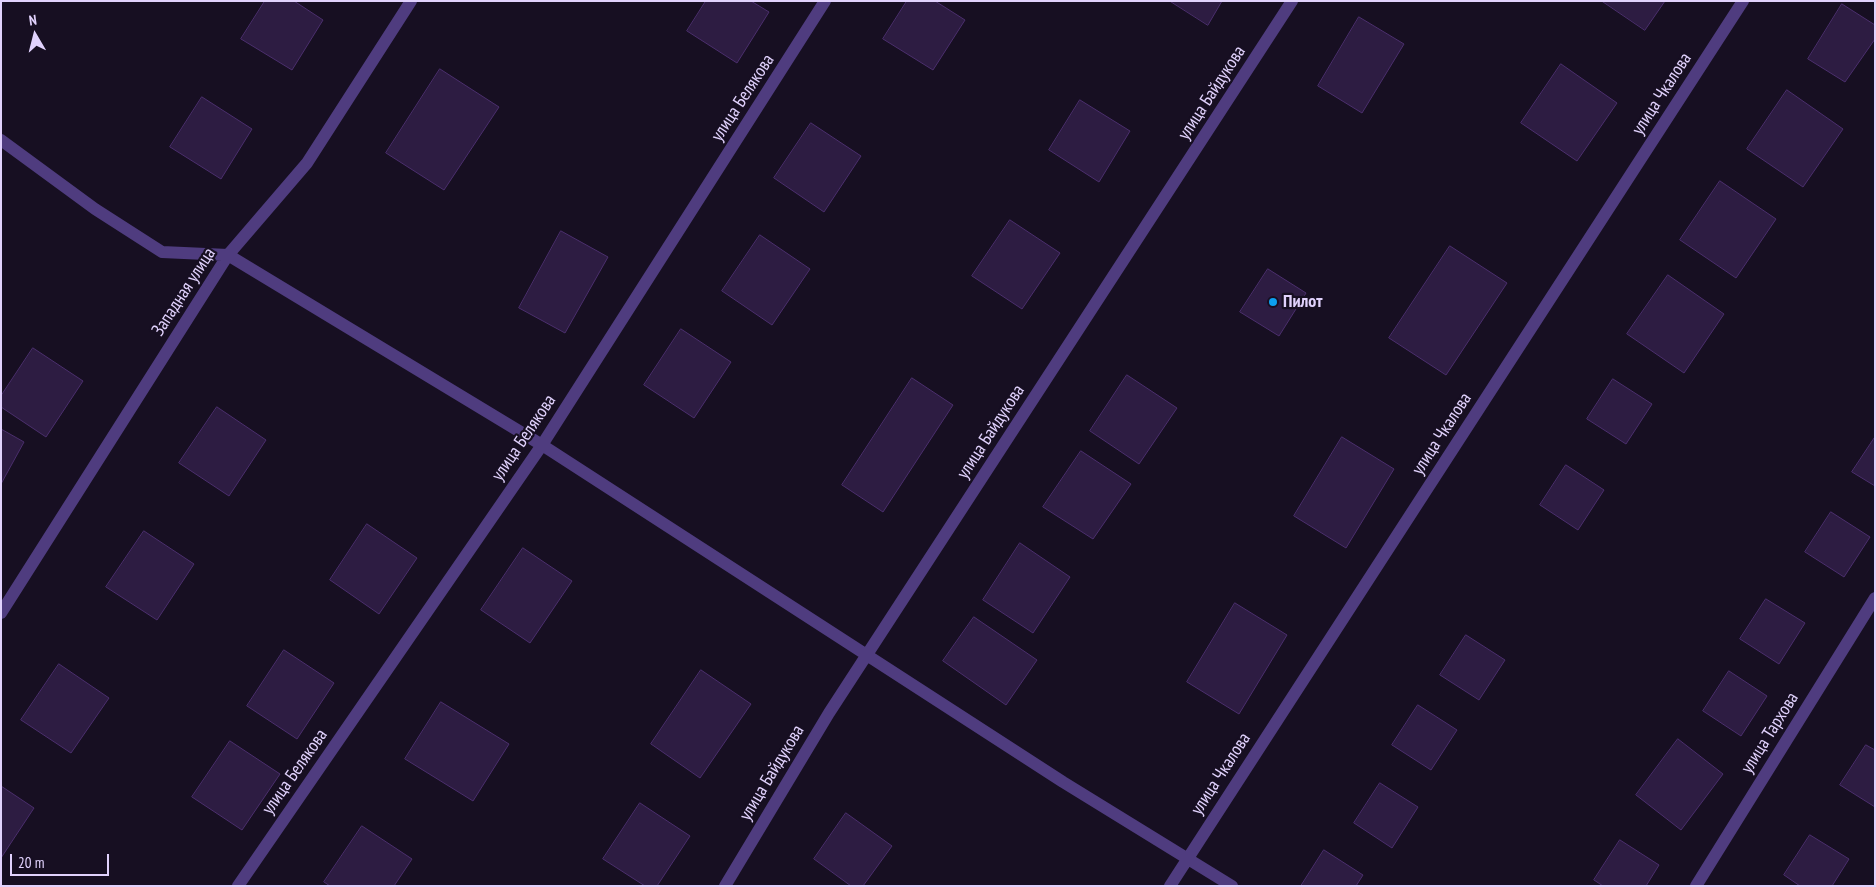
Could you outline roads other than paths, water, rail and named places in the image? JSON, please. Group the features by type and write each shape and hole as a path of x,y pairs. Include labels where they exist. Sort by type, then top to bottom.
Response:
{"street":[{"name":"Западная улица","path":"1,613 228,256 307,163 411,1"},
{"name":"улица Белякова","path":"238,886 542,445 825,1"},
{"name":"улица Байдукова","path":"725,886 829,713 1292,1"},
{"name":"улица Чкалова","path":"1170,886 1743,1"},
{"path":"1,140 95,209 162,252 228,256 542,445 1064,782 1232,886"},
{"name":"улица Тархова","path":"1696,886 1875,598"}],"place":[{"name":"Пилот","path":"1273,302"}]}
